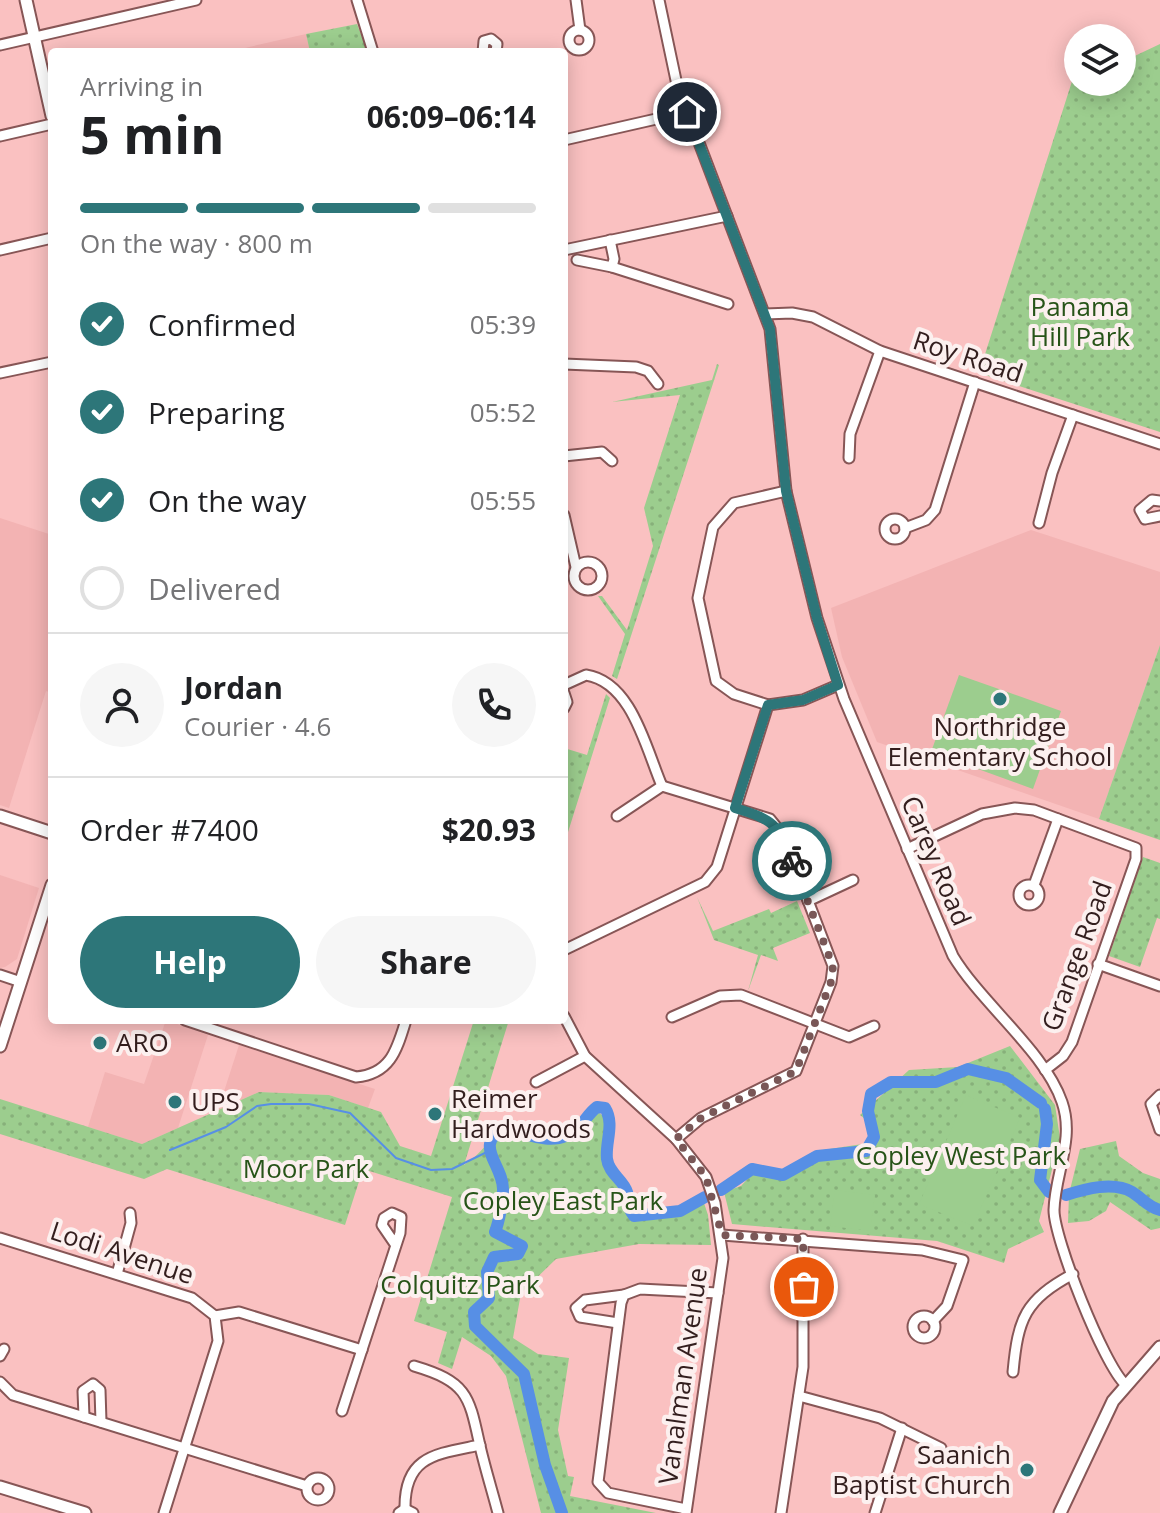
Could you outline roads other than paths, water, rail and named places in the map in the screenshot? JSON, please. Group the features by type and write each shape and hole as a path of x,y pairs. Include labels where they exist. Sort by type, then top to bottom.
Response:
{"main road":[{"path":"26,0 48,98"},
{"path":"0,816 48,832"},
{"path":"0,1046 48,898"},
{"path":"1060,1513 1103,1419 1125,1384 1160,1347"},
{"path":"0,1487 77,1512"}],"street":[{"path":"0,45 196,0"},
{"path":"357,0 372,48"},
{"path":"576,0 580,30"},
{"name":"Carey Road","path":"659,0 672,70 765,314 773,345 786,491 817,618 838,685 961,969 1045,1070 1065,1109 1067,1143 1055,1221 1107,1358 1125,1384"},
{"path":"482,48 484,41 491,39 497,44 496,48"},
{"path":"568,139 687,112"},
{"path":"0,136 48,125"},
{"path":"568,249 727,216"},
{"path":"0,250 48,239"},
{"path":"610,240 614,259 612,267"},
{"path":"577,260 612,267 728,304"},
{"name":"Roy Road","path":"765,314 792,313 813,317 880,351 1160,444"},
{"path":"849,458 850,434 880,351"},
{"path":"0,373 48,363"},
{"path":"568,364 636,367 648,371 658,384"},
{"path":"905,528 926,520 935,510 975,382"},
{"path":"1039,523 1052,473 1073,415"},
{"path":"568,456 602,452 612,461"},
{"path":"786,491 734,503 713,527 698,598 716,681 734,694 768,705 803,700 838,685"},
{"path":"1160,501 1152,500 1140,510 1145,519 1160,516"},
{"path":"568,532 576,567"},
{"path":"568,683 586,675 603,681 619,693 662,786 770,819 783,835 833,966 816,1025 796,1071 701,1118 676,1139"},
{"path":"568,948 705,882 717,867 768,705"},
{"path":"617,816 662,786"},
{"path":"907,849 993,811 1025,809 1058,819 1034,885"},
{"name":"Grange Road","path":"1045,1070 1063,1056 1072,1042 1136,859 1136,848 1058,819"},
{"path":"808,901 853,880"},
{"path":"1098,964 1160,986"},
{"path":"0,975 21,982"},
{"path":"672,1017 720,996 741,995 849,1037 874,1026"},
{"path":"197,1024 356,1077 374,1074 389,1062 404,1024"},
{"name":"Vanalman Avenue","path":"568,1024 585,1056 676,1139 706,1177 722,1235 718,1293 686,1511"},
{"path":"536,1082 585,1056"},
{"path":"1160,1095 1151,1104 1160,1130"},
{"path":"117,1274 131,1223 130,1213"},
{"path":"722,1235 803,1239 933,1252 963,1260 947,1306 933,1321"},
{"name":"Lodi Avenue","path":"0,1238 192,1298 215,1316 239,1312 362,1350"},
{"path":"781,1513 803,1367 803,1239"},
{"path":"342,1411 395,1244"},
{"path":"1013,1372 1017,1335 1023,1316 1047,1288 1073,1274"},
{"path":"618,1323 587,1320 580,1317 576,1308 585,1300 624,1295 640,1289 718,1293"},
{"path":"624,1295 598,1482 608,1493 686,1511"},
{"path":"164,1513 218,1341 215,1316"},
{"path":"414,1366 443,1375 462,1391 473,1407 498,1513"},
{"path":"0,1382 13,1395 307,1486"},
{"path":"84,1417 83,1391 93,1384 100,1390 101,1422"},
{"path":"799,1396 902,1428 941,1448"},
{"path":"875,1513 902,1428"},
{"path":"406,1512 409,1480 424,1459 480,1445"}],"waterway":[{"path":"721,1190 752,1169 783,1175 817,1156 866,1151 874,1137 868,1111 871,1094 891,1082 936,1082 968,1069 1006,1078 1041,1103"},
{"path":"170,1150 226,1127 257,1106 271,1104 309,1104 350,1113 396,1158 431,1170 452,1169 491,1150"},
{"path":"562,1513 545,1465 524,1374 475,1326 474,1312 489,1298 487,1272 494,1257 518,1254 522,1246 495,1232 503,1190 491,1155 491,1140 509,1127 536,1137 564,1137 580,1126 597,1107 605,1108 610,1127 608,1164 625,1187 634,1216 680,1211 705,1197"},
{"path":"1045,1109 1047,1124 1040,1180 1049,1192"},
{"path":"1066,1195 1116,1187 1132,1192 1160,1210"}],"place":[{"name":"Northridge Elementary School","path":"1000,699"},
{"name":"ARO","path":"100,1043"},
{"name":"UPS","path":"175,1102"},
{"name":"Reimer Hardwoods","path":"435,1114"},
{"name":"Saanich Baptist Church","path":"1027,1470"}],"park label":[{"name":"Panama Hill Park","path":"1080,322"},
{"name":"Copley West Park","path":"961,1156"},
{"name":"Moor Park","path":"306,1169"},
{"name":"Copley East Park","path":"563,1201"},
{"name":"Colquitz Park","path":"460,1285"}]}
